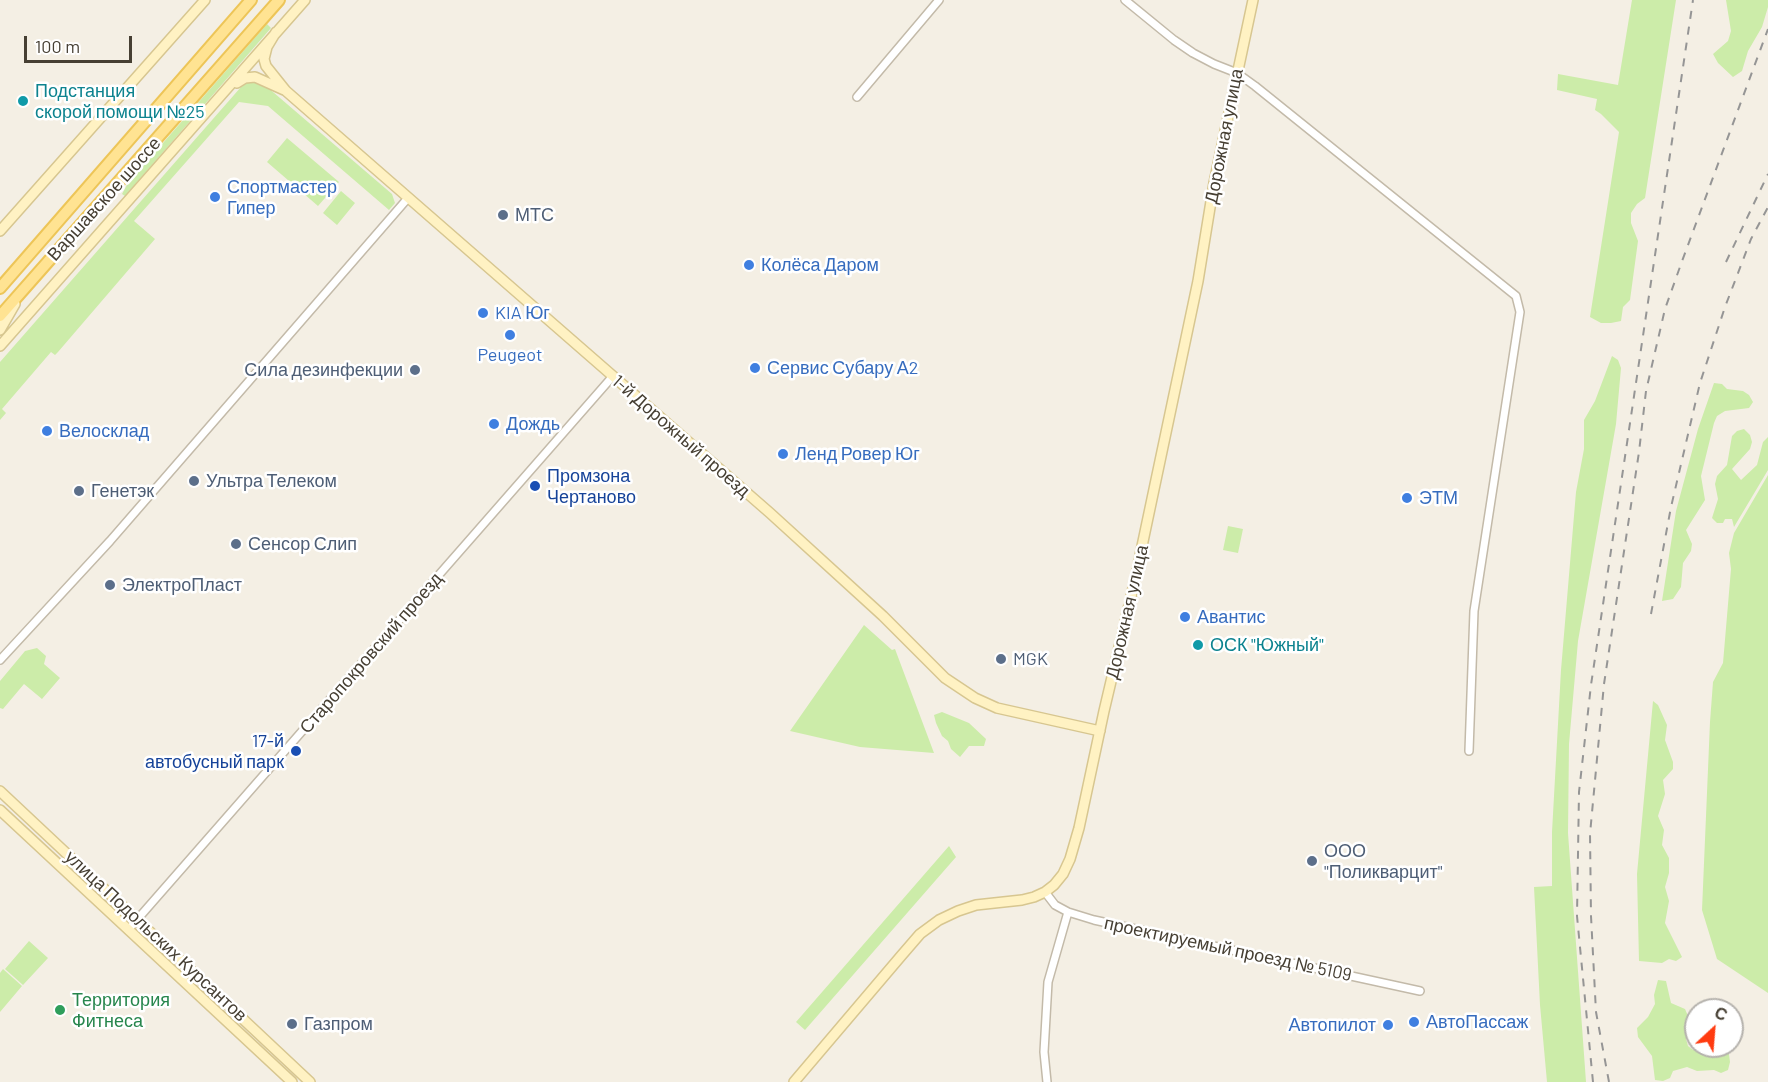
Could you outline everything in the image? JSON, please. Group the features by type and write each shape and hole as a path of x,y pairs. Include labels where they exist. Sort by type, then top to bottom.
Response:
{"main road":[{"path":"0,231 205,0"},
{"name":"Варшавское шоссе","path":"0,288 251,0"},
{"name":"Варшавское шоссе","path":"0,316 279,0"},
{"path":"0,346 305,0"},
{"name":"Дорожная улица","path":"1045,892 1063,874 1079,828 1134,585 1196,293 1214,183 1254,0"},
{"path":"276,32 267,47 264,59 266,66 286,91"},
{"path":"222,94 250,76 286,91"},
{"name":"1-й Дорожный проезд","path":"286,91 849,585 883,616 928,663 957,687 997,708 1100,731"},
{"path":"0,330 22,290"},
{"name":"улица Подольских Курсантов","path":"0,791 310,1082"},
{"name":"улица Подольских Курсантов","path":"0,810 292,1082"},
{"path":"794,1082 920,934 939,920 958,911 976,905 1022,900 1045,892"}],"street":[{"path":"857,97 939,0"},
{"path":"1125,0 1193,53 1237,73 1516,296 1520,312 1474,611 1469,751"},
{"path":"0,660 110,541 408,198"},
{"name":"Старопокровский проезд","path":"128,930 613,376"},
{"name":"проектируемый проезд № 5109","path":"1045,892 1055,905 1068,912 1094,920 1420,991"},
{"path":"1047,1082 1044,1052 1048,982 1068,912"}],"green space":[{"path":"1632,0 1676,0 1645,198 1631,213 1631,223 1638,241 1630,300 1623,307 1621,321 1601,323 1590,317 1619,132 1595,110 1597,99 1557,90 1558,74 1618,85"},
{"path":"1726,0 1768,0 1762,27 1748,51 1742,71 1733,77 1718,63 1713,54 1728,41 1731,31"},
{"path":"267,24 271,28 125,196 122,194 128,183"},
{"path":"252,81 258,81 266,86 392,194 395,203 389,210 268,106 239,102 134,221 155,239 58,352 55,355 51,352 2,409 6,413 0,420 0,362 241,87"},
{"path":"287,138 339,182 318,206 267,162"},
{"path":"341,191 355,203 337,225 323,213"},
{"path":"1612,356 1618,360 1621,368 1616,424 1578,641 1569,744 1568,833 1586,1082 1547,1082 1540,1005 1534,887 1552,886 1552,832 1561,670 1576,492 1584,449 1584,420 1595,401"},
{"path":"1714,383 1722,384 1727,389 1743,391 1753,402 1749,408 1725,411 1717,416 1701,476 1705,500 1686,530 1692,544 1691,551 1683,563 1681,587 1673,599 1662,601 1676,511 1698,429"},
{"path":"1744,429 1750,435 1752,442 1750,449 1732,469 1741,480 1757,465 1763,442 1768,437 1768,470 1734,527 1732,519 1725,519 1723,523 1717,523 1712,518 1718,499 1715,484 1717,476 1727,465 1732,436"},
{"path":"1768,475 1768,993 1717,959 1702,910 1713,682 1723,663 1731,569 1729,553 1734,533"},
{"path":"1228,526 1243,529 1238,553 1223,550"},
{"path":"864,625 892,650 895,649 934,753 860,747 790,731"},
{"path":"37,648 46,656 44,664 60,678 42,699 24,684 3,709 0,708 0,681 25,651"},
{"path":"1653,701 1658,705 1667,725 1665,740 1673,762 1673,769 1663,780 1665,794 1658,816 1664,830 1662,845 1669,858 1669,873 1665,887 1669,901 1665,923 1682,957 1676,961 1669,959 1662,963 1639,961 1637,874"},
{"path":"942,712 969,723 986,739 984,746 969,746 960,757 951,749 936,723 934,715"},
{"path":"949,846 956,857 805,1030 796,1022"},
{"path":"29,941 48,958 23,985 5,969"},
{"path":"3,969 22,986 0,1012 0,973"},
{"path":"1658,980 1666,981 1671,1003 1684,1009 1684,1058 1729,1058 1728,1070 1721,1073 1714,1070 1697,1071 1687,1067 1673,1071 1670,1078 1663,1081 1655,1080 1652,1056 1638,1037 1637,1028 1648,1017 1655,1004 1654,995"}],"railway":[{"path":"1593,1082 1577,916 1579,792 1591,685 1693,0"},
{"path":"1609,1082 1596,1012 1590,834 1604,684 1646,391 1665,309 1768,29"},
{"path":"1726,262 1768,174"},
{"path":"1651,614 1671,507 1700,383 1725,307 1751,239 1768,207"}],"place":[{"name":"Подстанция скорой помощи №25","path":"23,101"},
{"name":"Спортмастер Гипер","path":"215,197"},
{"name":"МТС","path":"503,215"},
{"name":"Колёса Даром","path":"749,265"},
{"name":"KIA Юг","path":"483,313"},
{"name":"Peugeot","path":"510,335"},
{"name":"Сервис Субару А2","path":"755,368"},
{"name":"Сила дезинфекции","path":"415,370"},
{"name":"Дождь","path":"494,424"},
{"name":"Велосклад","path":"47,431"},
{"name":"Ленд Ровер Юг","path":"783,454"},
{"name":"Ультра Телеком","path":"194,481"},
{"name":"Промзона Чертаново","path":"535,486"},
{"name":"Генетэк","path":"79,491"},
{"name":"ЭТМ","path":"1407,498"},
{"name":"Сенсор Слип","path":"236,544"},
{"name":"ЭлектроПласт","path":"110,585"},
{"name":"Авантис","path":"1185,617"},
{"name":"ОСК \"Южный\"","path":"1198,645"},
{"name":"MGK","path":"1001,659"},
{"name":"17-й автобусный парк","path":"296,751"},
{"name":"ООО \"Поликварцит\"","path":"1312,861"},
{"name":"Территория Фитнеса","path":"60,1010"},
{"name":"АвтоПассаж","path":"1414,1022"},
{"name":"Газпром","path":"292,1024"},
{"name":"Автопилот","path":"1388,1025"}]}
